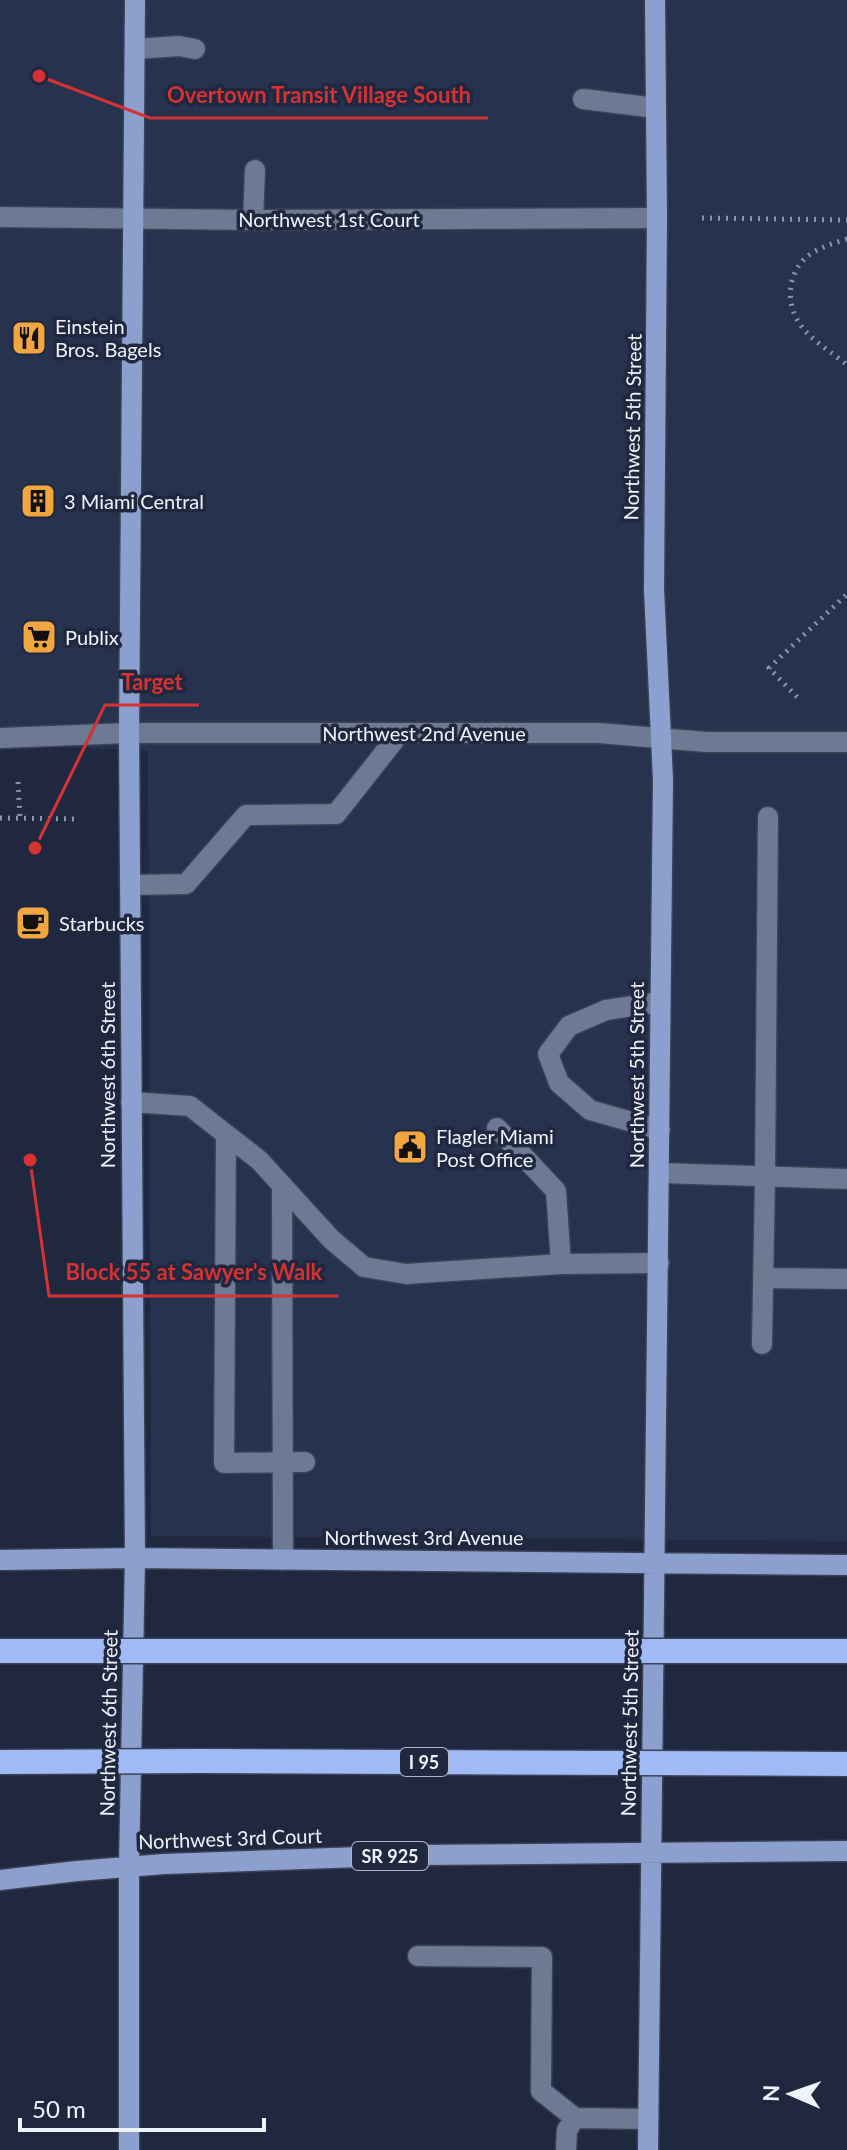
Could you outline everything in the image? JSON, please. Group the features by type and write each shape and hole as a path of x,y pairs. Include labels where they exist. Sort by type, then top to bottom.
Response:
{"highway":[{"path":"0,1651 847,1651"},
{"name":"I 95","path":"0,1762 847,1764"}],"main road":[{"name":"Northwest 6th Street","path":"129,2150 129,1866 135,1558 129,733 135,0"},
{"name":"Northwest 5th Street","path":"648,2150 662,739 654,589 655,0"},
{"name":"Northwest 3rd Avenue","path":"0,1560 135,1558 847,1565"},
{"name":"Northwest 3rd Court","path":"0,1880 129,1866 417,1855 847,1851"}],"street":[{"path":"135,49 179,46 195,49"},
{"path":"583,99 656,108"},
{"path":"253,220 255,170"},
{"name":"Northwest 1st Court","path":"0,217 253,220 657,218"},
{"name":"Northwest 2nd Avenue","path":"0,738 129,733 599,733 706,742 847,742"},
{"path":"130,885 186,884 246,815 336,814 400,733"},
{"path":"762,1344 768,817"},
{"path":"660,1002 606,1010 569,1026 548,1054 559,1083 590,1110 660,1130"},
{"path":"131,1102 190,1106 259,1160 331,1239 364,1267 406,1274 561,1264 659,1263"},
{"path":"497,1128 556,1191 561,1264"},
{"path":"226,1134 224,1463 305,1462"},
{"path":"660,1173 847,1179"},
{"path":"282,1185 283,1560"},
{"path":"763,1278 847,1279"},
{"path":"418,1956 542,1957 541,2091 575,2118 648,2119"},
{"path":"566,2150 567,2130 575,2118"}],"path":[{"path":"702,218 847,220"},
{"path":"847,239 810,254 792,280 790,296 793,312 801,327 847,365"},
{"path":"797,697 769,668 847,594"},
{"path":"18,782 20,818"},
{"path":"0,818 77,819"}],"shaded area":[{"path":"0,0 847,0 847,1541 151,1536 148,751 0,744"}],"place":[{"name":"Overtown Transit Village South","path":"39,76"},
{"name":"Einstein Bros. Bagels","path":"29,338"},
{"name":"3 Miami Central","path":"38,501"},
{"name":"Publix","path":"39,637"},
{"name":"Target","path":"35,848"},
{"name":"Starbucks","path":"33,923"},
{"name":"Flagler Miami Post Office","path":"410,1147"},
{"name":"Block 55 at Sawyer's Walk","path":"30,1160"}]}
